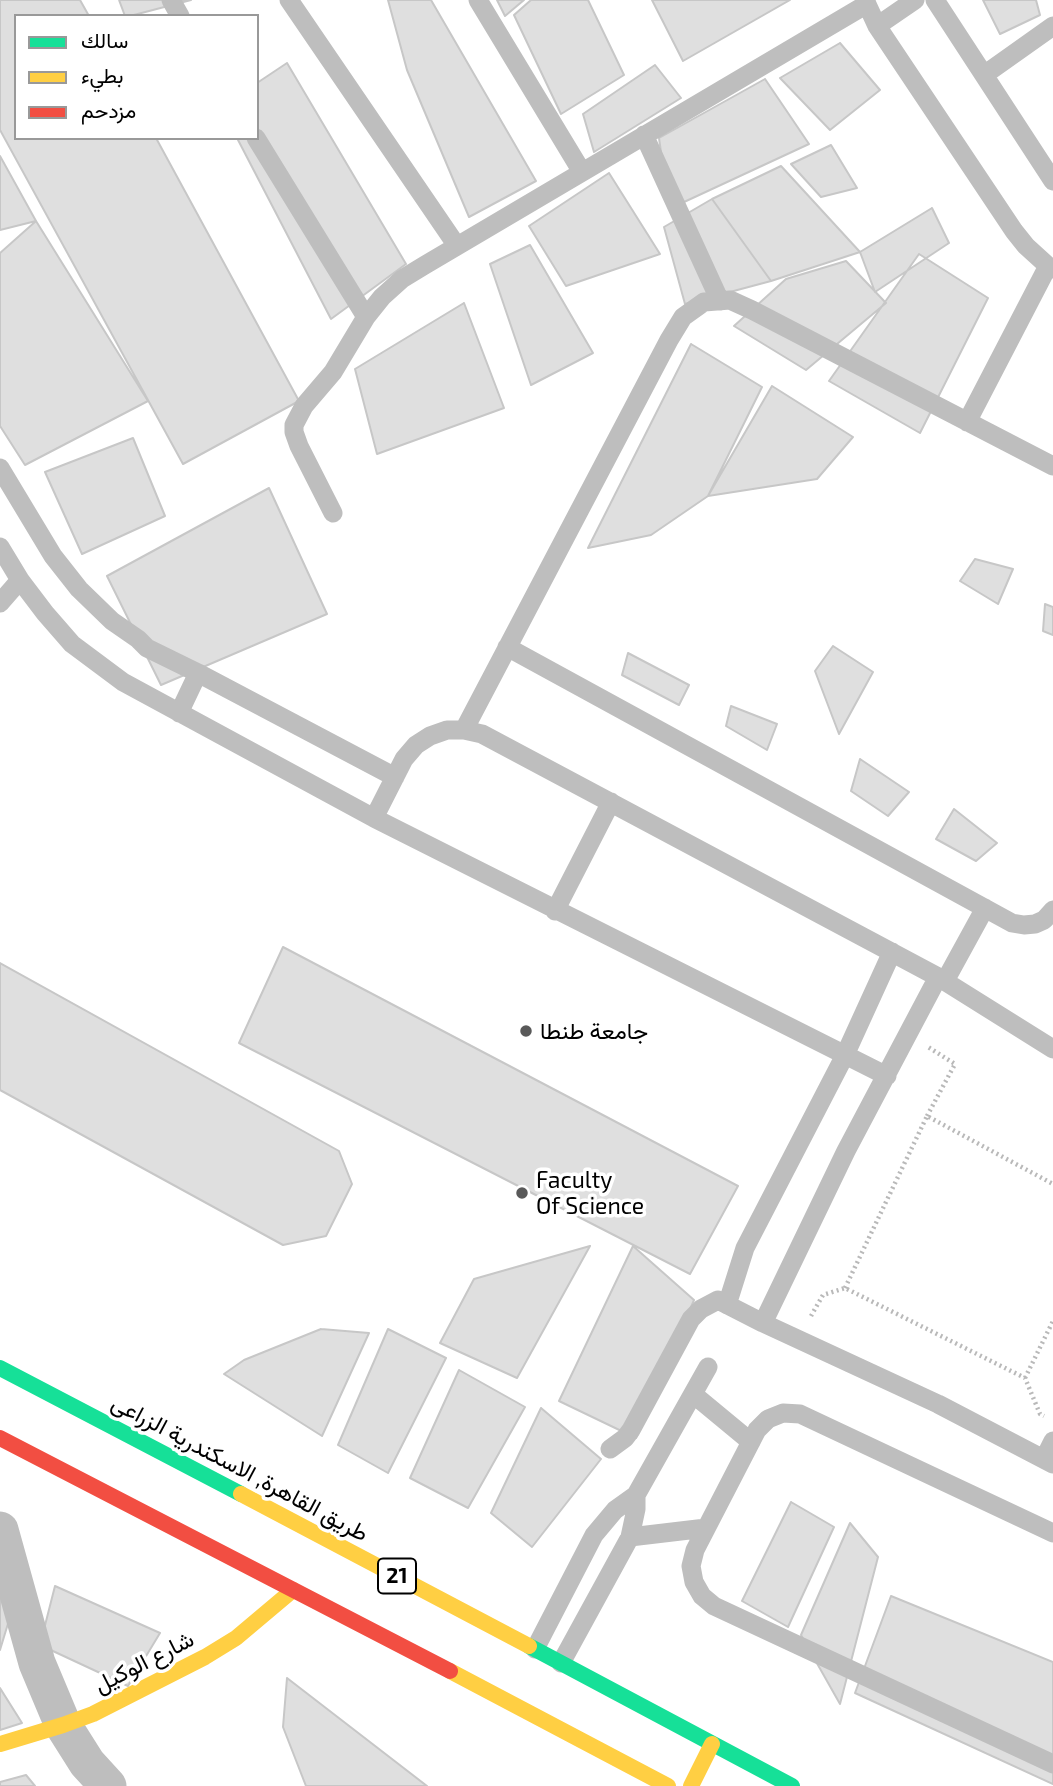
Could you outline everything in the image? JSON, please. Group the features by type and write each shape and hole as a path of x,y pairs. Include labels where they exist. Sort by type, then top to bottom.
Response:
{"main road":[{"name":"طريق القاهرة, الاسكندرية الزراعى","path":"0,1368 440,1605 535,1649 792,1786"},
{"path":"0,1438 293,1590 420,1648 668,1786"},
{"name":"شارع الوكيل","path":"0,1744 63,1725 108,1707 221,1648 293,1590"},
{"path":"691,1786 712,1744"}],"street":[{"path":"2,1545 37,1662 63,1725 87,1763 108,1786"}],"lane":[{"path":"289,0 457,246"},
{"path":"478,0 582,172"},
{"path":"877,26 915,0"},
{"path":"935,0 1053,181"},
{"path":"333,513 299,446 294,425 304,406 333,372 366,317 382,297 402,279 866,2 877,26 1014,231 1026,246 1050,267 967,422"},
{"path":"984,75 1053,26"},
{"path":"644,135 720,301"},
{"path":"257,140 366,317"},
{"path":"464,730 669,340 683,317 704,302 730,300 752,310 1053,466"},
{"path":"0,468 53,556 79,589 112,621 146,648 395,777"},
{"path":"0,547 20,580 72,644 124,682 374,818 887,1076"},
{"path":"0,603 20,580"},
{"path":"507,647 1012,923 1024,925 1044,920 1053,911"},
{"path":"178,713 198,673"},
{"path":"374,818 404,760 416,746 430,736 447,730 482,734 942,979 1053,1049"},
{"path":"555,911 611,802"},
{"path":"763,1323 846,1151 909,1034 985,908"},
{"path":"727,1306 745,1248 845,1055 892,952"},
{"path":"610,1449 631,1430 691,1319 701,1309 718,1300 938,1404 1048,1462 1053,1441"},
{"path":"535,1649 594,1535 615,1510 636,1495 708,1367"},
{"path":"693,1394 751,1442"},
{"path":"1053,1534 800,1414 783,1413 768,1419 757,1430 695,1549 691,1566 694,1582 702,1596 714,1606 1053,1763"},
{"path":"561,1663 630,1537 636,1495"},
{"path":"630,1537 706,1528"}],"path":[{"path":"845,1288 954,1064 909,1034"},
{"path":"927,1116 1053,1184"},
{"path":"799,1339 822,1295 845,1288 1025,1378 1041,1414 1053,1420"},
{"path":"1025,1378 1053,1321"}],"building":[{"path":"0,0 80,0 88,14 14,14 14,140 157,140 299,401 183,464 0,130"},
{"path":"119,0 191,0 138,14 124,14"},
{"path":"388,0 431,0 536,181 469,217 407,70"},
{"path":"497,0 524,0 505,16"},
{"path":"531,0 588,0 624,75 561,114 514,15"},
{"path":"652,0 790,0 683,61"},
{"path":"983,0 1036,0 1040,15 1000,34"},
{"path":"840,43 880,90 830,130 780,78"},
{"path":"287,63 406,264 331,319 238,140 259,140 259,82"},
{"path":"655,65 681,98 594,152 583,114"},
{"path":"765,79 809,144 669,209 659,138"},
{"path":"831,145 857,188 821,197 791,164"},
{"path":"0,156 36,221 0,230"},
{"path":"781,166 860,252 771,281 712,199"},
{"path":"609,173 660,254 566,286 529,226"},
{"path":"712,199 771,281 685,304 664,227"},
{"path":"932,208 949,243 875,292 860,252"},
{"path":"36,221 148,401 25,465 0,426 0,253"},
{"path":"530,245 593,353 531,385 490,264"},
{"path":"919,254 988,298 920,433 829,381"},
{"path":"846,261 886,303 806,370 734,326 786,279"},
{"path":"464,303 504,408 377,454 355,369"},
{"path":"691,344 762,387 708,496 651,535 588,548"},
{"path":"772,386 853,437 817,479 708,496"},
{"path":"133,438 165,516 82,554 45,472"},
{"path":"269,488 327,614 161,685 107,576"},
{"path":"975,559 1013,569 998,604 960,581"},
{"path":"1045,604 1053,607 1053,635 1043,631"},
{"path":"833,646 873,672 839,734 815,671"},
{"path":"628,653 689,685 679,705 622,675"},
{"path":"731,706 777,724 767,750 726,726"},
{"path":"860,759 909,792 888,816 851,791"},
{"path":"954,809 997,843 976,861 936,839"},
{"path":"283,947 738,1186 690,1274 239,1043"},
{"path":"0,963 339,1151 352,1184 326,1236 283,1245 0,1090"},
{"path":"590,1246 517,1378 440,1343 474,1279"},
{"path":"633,1246 694,1300 636,1438 559,1401"},
{"path":"321,1329 369,1333 322,1436 224,1374 244,1360"},
{"path":"388,1329 446,1358 388,1473 338,1445"},
{"path":"459,1370 525,1407 468,1508 410,1478"},
{"path":"541,1408 601,1459 532,1547 491,1513"},
{"path":"791,1502 834,1527 788,1627 742,1601"},
{"path":"850,1523 878,1557 840,1704 801,1635"},
{"path":"0,1582 17,1594 0,1650"},
{"path":"55,1586 160,1633 128,1686 40,1645"},
{"path":"891,1596 1053,1662 1053,1784 855,1693"},
{"path":"287,1678 427,1786 306,1786 283,1727"},
{"path":"0,1688 22,1723 0,1730"},
{"path":"26,1775 35,1786 0,1786 0,1782"}],"traffic: fast":[{"path":"0,1368 241,1494"},
{"path":"529,1646 792,1786"}],"traffic: slow":[{"path":"241,1494 529,1646"},
{"path":"0,1744 93,1714 205,1657 236,1638 293,1590"},
{"path":"450,1671 668,1786"},
{"path":"691,1786 712,1744"}],"traffic: jam":[{"path":"0,1438 450,1671"}],"place":[{"name":"جامعة طنطا","path":"526,1031"},
{"name":"Faculty Of Science","path":"522,1193"}]}
